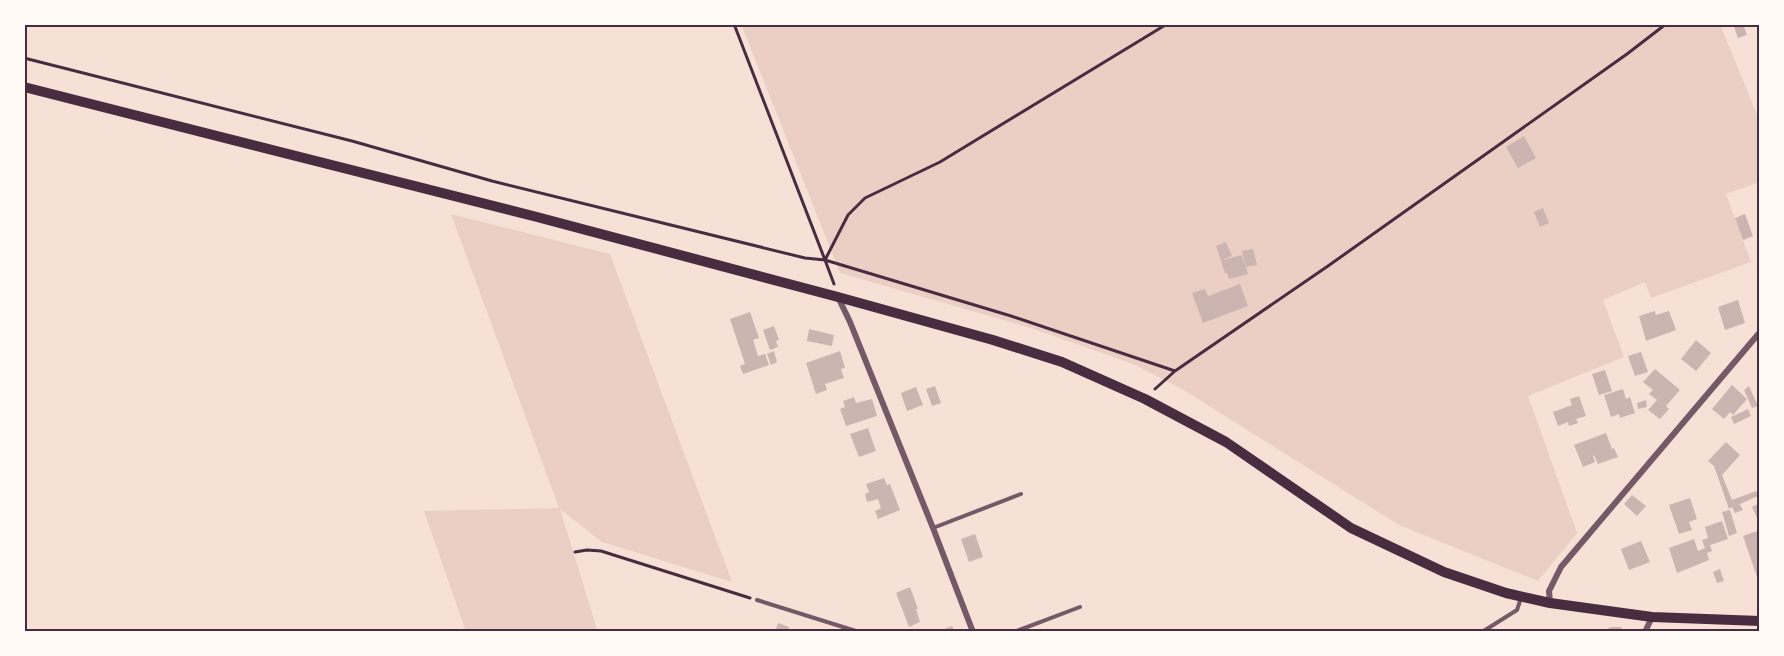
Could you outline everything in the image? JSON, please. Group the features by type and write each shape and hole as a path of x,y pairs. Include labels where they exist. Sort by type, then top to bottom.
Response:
{"main road":[{"path":"24,87 525,214 838,297 993,340 1062,362 1145,399 1226,442 1351,528 1444,572 1506,593 1550,603 1652,617 1760,621"}],"street":[{"path":"838,297 973,632"},
{"path":"1550,603 1549,591 1561,567 1760,332"},
{"path":"1645,632 1652,617"}],"lane":[{"path":"933,528 1021,494"},
{"path":"1482,632 1517,610 1521,596"},
{"path":"757,600 859,632"},
{"path":"1014,632 1080,607"}],"path":[{"path":"734,24 838,297"},
{"path":"825,260 848,214 865,198 940,162 1167,24"},
{"path":"1145,399 1175,371 1328,266 1666,24"},
{"path":"24,58 340,138 492,181 806,258 825,260 1011,316 1175,371"},
{"path":"575,552 601,551 757,600"},
{"path":"24,627 26,632"}],"shaded area":[{"path":"741,24 1720,24 1760,122 1760,182 1726,194 1751,262 1651,298 1645,282 1603,300 1624,357 1528,396 1577,533 1538,581 1399,525 1182,389 1133,364 1031,328 840,273"},
{"path":"451,214 610,254 732,582 602,542 560,509 598,632 466,632 424,511 559,508"}],"building":[{"path":"1733,24 1743,24 1747,35 1738,38"},
{"path":"1524,136 1536,158 1518,168 1506,147"},
{"path":"1543,208 1549,223 1540,227 1534,212"},
{"path":"1745,214 1753,236 1743,240 1735,218"},
{"path":"1226,242 1232,256 1222,260 1242,255 1248,274 1229,279 1216,246"},
{"path":"1253,249 1257,265 1246,267 1242,251"},
{"path":"1240,284 1248,306 1203,323 1192,293 1205,289 1208,296"},
{"path":"1738,300 1745,323 1725,330 1718,307"},
{"path":"1655,311 1656,315 1669,311 1676,330 1646,341 1639,316"},
{"path":"750,312 759,338 753,340 758,356 765,354 769,365 743,374 740,366 745,364 730,319"},
{"path":"774,326 779,340 776,341 778,347 770,350 763,330"},
{"path":"809,329 834,335 832,346 807,341"},
{"path":"1696,340 1711,353 1696,371 1681,359"},
{"path":"774,351 777,362 771,365 767,354"},
{"path":"840,351 845,368 841,369 844,378 825,384 827,390 816,394 806,363"},
{"path":"1641,352 1648,372 1635,376 1628,356"},
{"path":"1655,369 1680,390 1666,406 1669,409 1660,419 1648,410 1657,400 1649,394 1653,390 1643,382"},
{"path":"1605,370 1612,391 1599,395 1592,374"},
{"path":"1732,385 1747,399 1733,415 1730,412 1724,419 1712,409"},
{"path":"935,386 941,403 932,406 926,389"},
{"path":"1749,386 1758,406 1752,408 1744,390"},
{"path":"916,387 923,405 907,411 901,393"},
{"path":"1623,389 1626,399 1630,397 1635,413 1620,418 1619,414 1611,417 1604,395"},
{"path":"1579,396 1586,416 1576,419 1578,423 1569,426 1568,422 1558,426 1553,412 1572,405 1570,399"},
{"path":"854,397 856,403 872,399 877,416 846,426 840,409 845,407 843,401"},
{"path":"1646,400 1647,407 1638,409 1637,403"},
{"path":"1748,409 1751,416 1734,424 1731,417"},
{"path":"868,428 876,451 859,457 850,434"},
{"path":"1606,433 1618,457 1598,464 1594,455 1595,462 1583,467 1574,445"},
{"path":"1726,442 1740,455 1722,475 1732,500 1756,491 1758,496 1740,504 1743,510 1735,513 1732,507 1729,509 1714,466 1708,461"},
{"path":"884,478 887,485 890,484 900,510 878,519 875,511 881,508 878,499 867,502 865,494 869,492 866,484"},
{"path":"1632,495 1646,506 1637,516 1624,504"},
{"path":"1690,498 1697,519 1689,522 1692,530 1679,534 1669,505"},
{"path":"1758,504 1760,517 1757,518 1752,507"},
{"path":"1730,510 1737,533 1729,536 1722,512"},
{"path":"1722,521 1728,539 1710,545 1712,551 1707,553 1709,560 1677,573 1669,548 1694,539 1698,551 1705,548 1702,540 1708,538 1705,527"},
{"path":"1760,530 1760,576 1757,577 1743,536"},
{"path":"975,534 983,557 969,562 961,539"},
{"path":"1641,541 1650,562 1629,570 1621,549"},
{"path":"1720,569 1724,581 1717,583 1713,572"},
{"path":"910,587 920,622 909,627 896,593"},
{"path":"778,623 789,627 788,632 775,632"},
{"path":"952,626 955,632 936,632"},
{"path":"1611,627 1621,627 1624,632 1603,632"}]}
